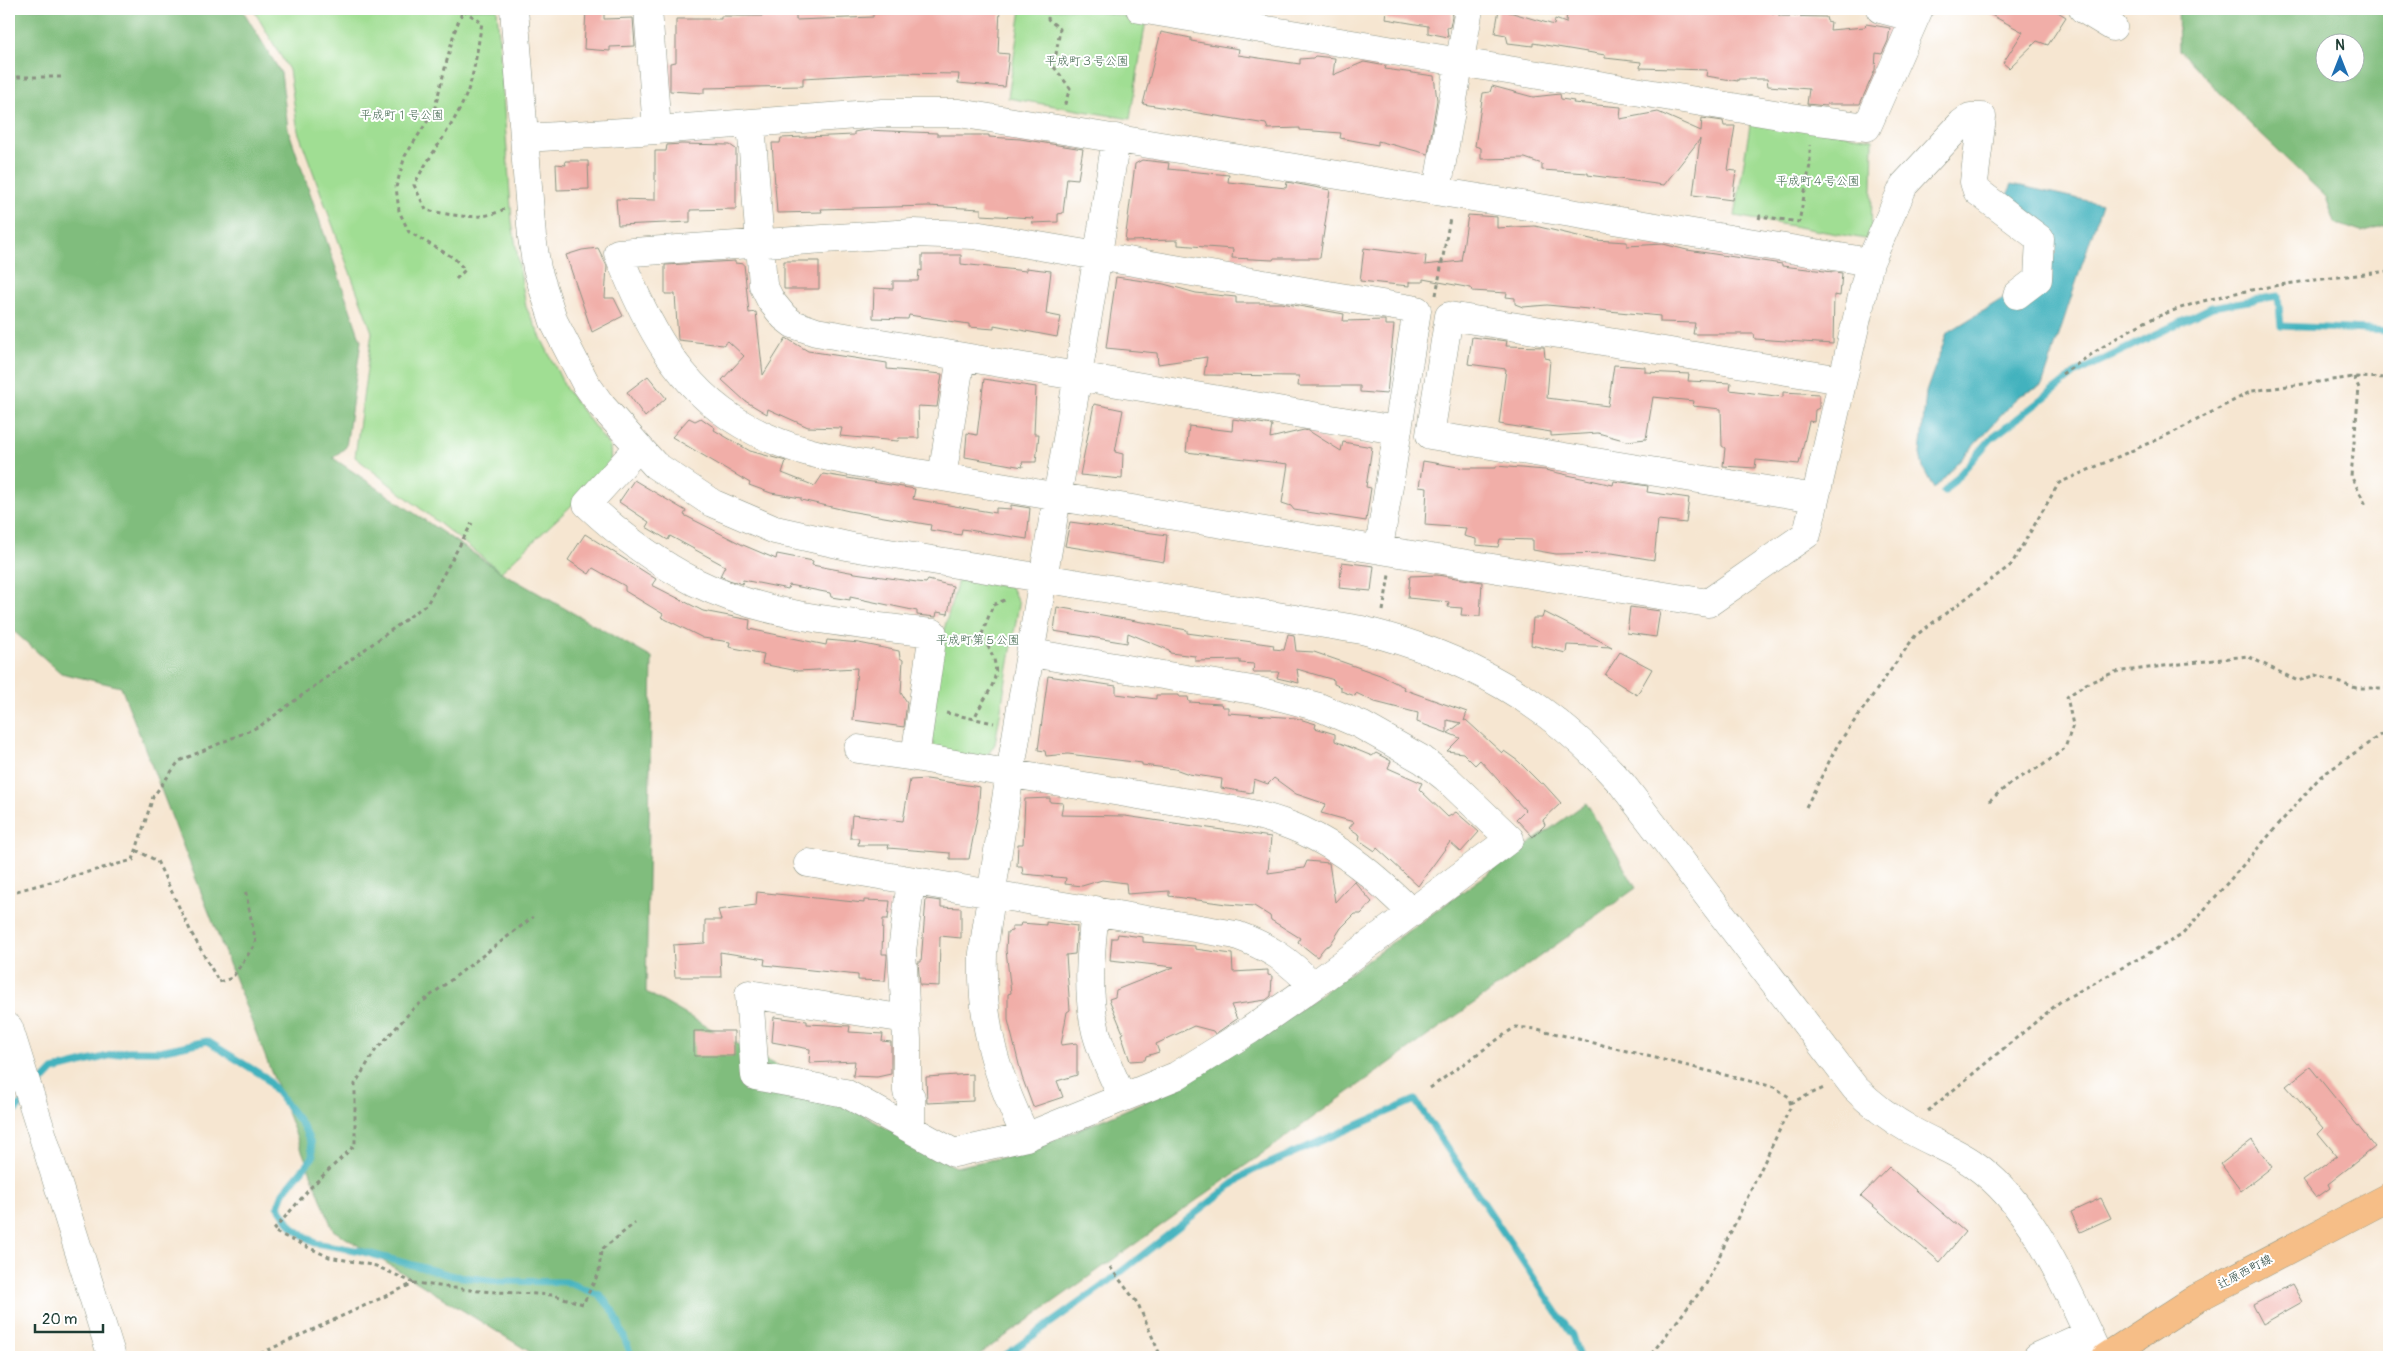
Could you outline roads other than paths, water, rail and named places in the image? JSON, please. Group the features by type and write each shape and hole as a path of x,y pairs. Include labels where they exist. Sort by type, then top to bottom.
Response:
{"main road":[{"name":"辻原西町線","path":"2106,1357 2197,1298 2389,1197"}],"street":[{"path":"514,9 532,237 537,269 554,322 586,384 600,406 655,465 712,503 775,530 852,546 1362,630 1422,647 1468,666 1530,701 1586,746 1622,784 1855,1088 1896,1122 1975,1165 2009,1194 2021,1209 2039,1238 2094,1346 2037,1357"},
{"path":"648,9 657,130"},
{"path":"1140,9 1867,128 1917,13 1880,9"},
{"path":"1437,190 1469,9"},
{"path":"2083,9 2113,27"},
{"path":"525,138 883,113 959,112 1870,262"},
{"path":"1384,559 1396,430 1416,310 950,233 912,233 618,253 636,297 658,339 692,386 717,408 762,435 805,453 1058,497 1384,559 1708,603 1807,534 1870,262 1904,185 1962,123 1970,117 1982,117 1974,182 1977,191 2040,239 2038,279 2017,295"},
{"path":"751,123 763,285 777,310 793,324 816,332 1396,430"},
{"path":"1026,1137 994,1060 985,1015 983,953 1042,577 1058,497 1116,138"},
{"path":"1815,498 1430,435 1449,316 1842,380"},
{"path":"942,477 961,357"},
{"path":"638,448 587,504 620,534 659,562 709,588 772,609 835,621 933,634 915,757"},
{"path":"906,1019 749,994 755,1076 845,1093 954,1153 1026,1137 1176,1076 1250,1030 1510,840 1446,778 1423,760 1361,724 1281,695 1031,652"},
{"path":"858,749 1220,808 1284,823 1327,843 1353,860 1372,874 1412,913"},
{"path":"808,863 1236,935 1273,951 1295,967 1312,986"},
{"path":"910,1128 911,1097 908,1092 902,951 912,881"},
{"path":"1096,910 1089,966 1092,1011 1103,1052 1122,1097"},
{"path":"9,1028 112,1357"}],"water":[{"path":"2012,184 2102,204 2042,386 2019,396 1934,489 1923,468 1920,454 1926,392 1947,333 2005,297 2012,308 2046,289 2055,236 2006,197"}],"waterway":[{"path":"1944,492 1991,439 2076,373 2212,307 2278,296 2281,326 2389,331"},
{"path":"36,1088 53,1070 128,1051 160,1051 207,1041 265,1077 303,1126 311,1143 313,1157 283,1193 278,1206 293,1228 315,1243 360,1251 454,1276 497,1281 566,1282 600,1295 614,1312 632,1357"},
{"path":"9,1118 25,1100"},
{"path":"1003,1357 1108,1282 1247,1173 1415,1100 1572,1335 1579,1357"}],"park label":[{"name":"平成町３号公園","path":"1087,61"},
{"name":"平成町１号公園","path":"402,115"},
{"name":"平成町４号公園","path":"1818,181"},
{"name":"平成町第５公園","path":"978,640"}]}
